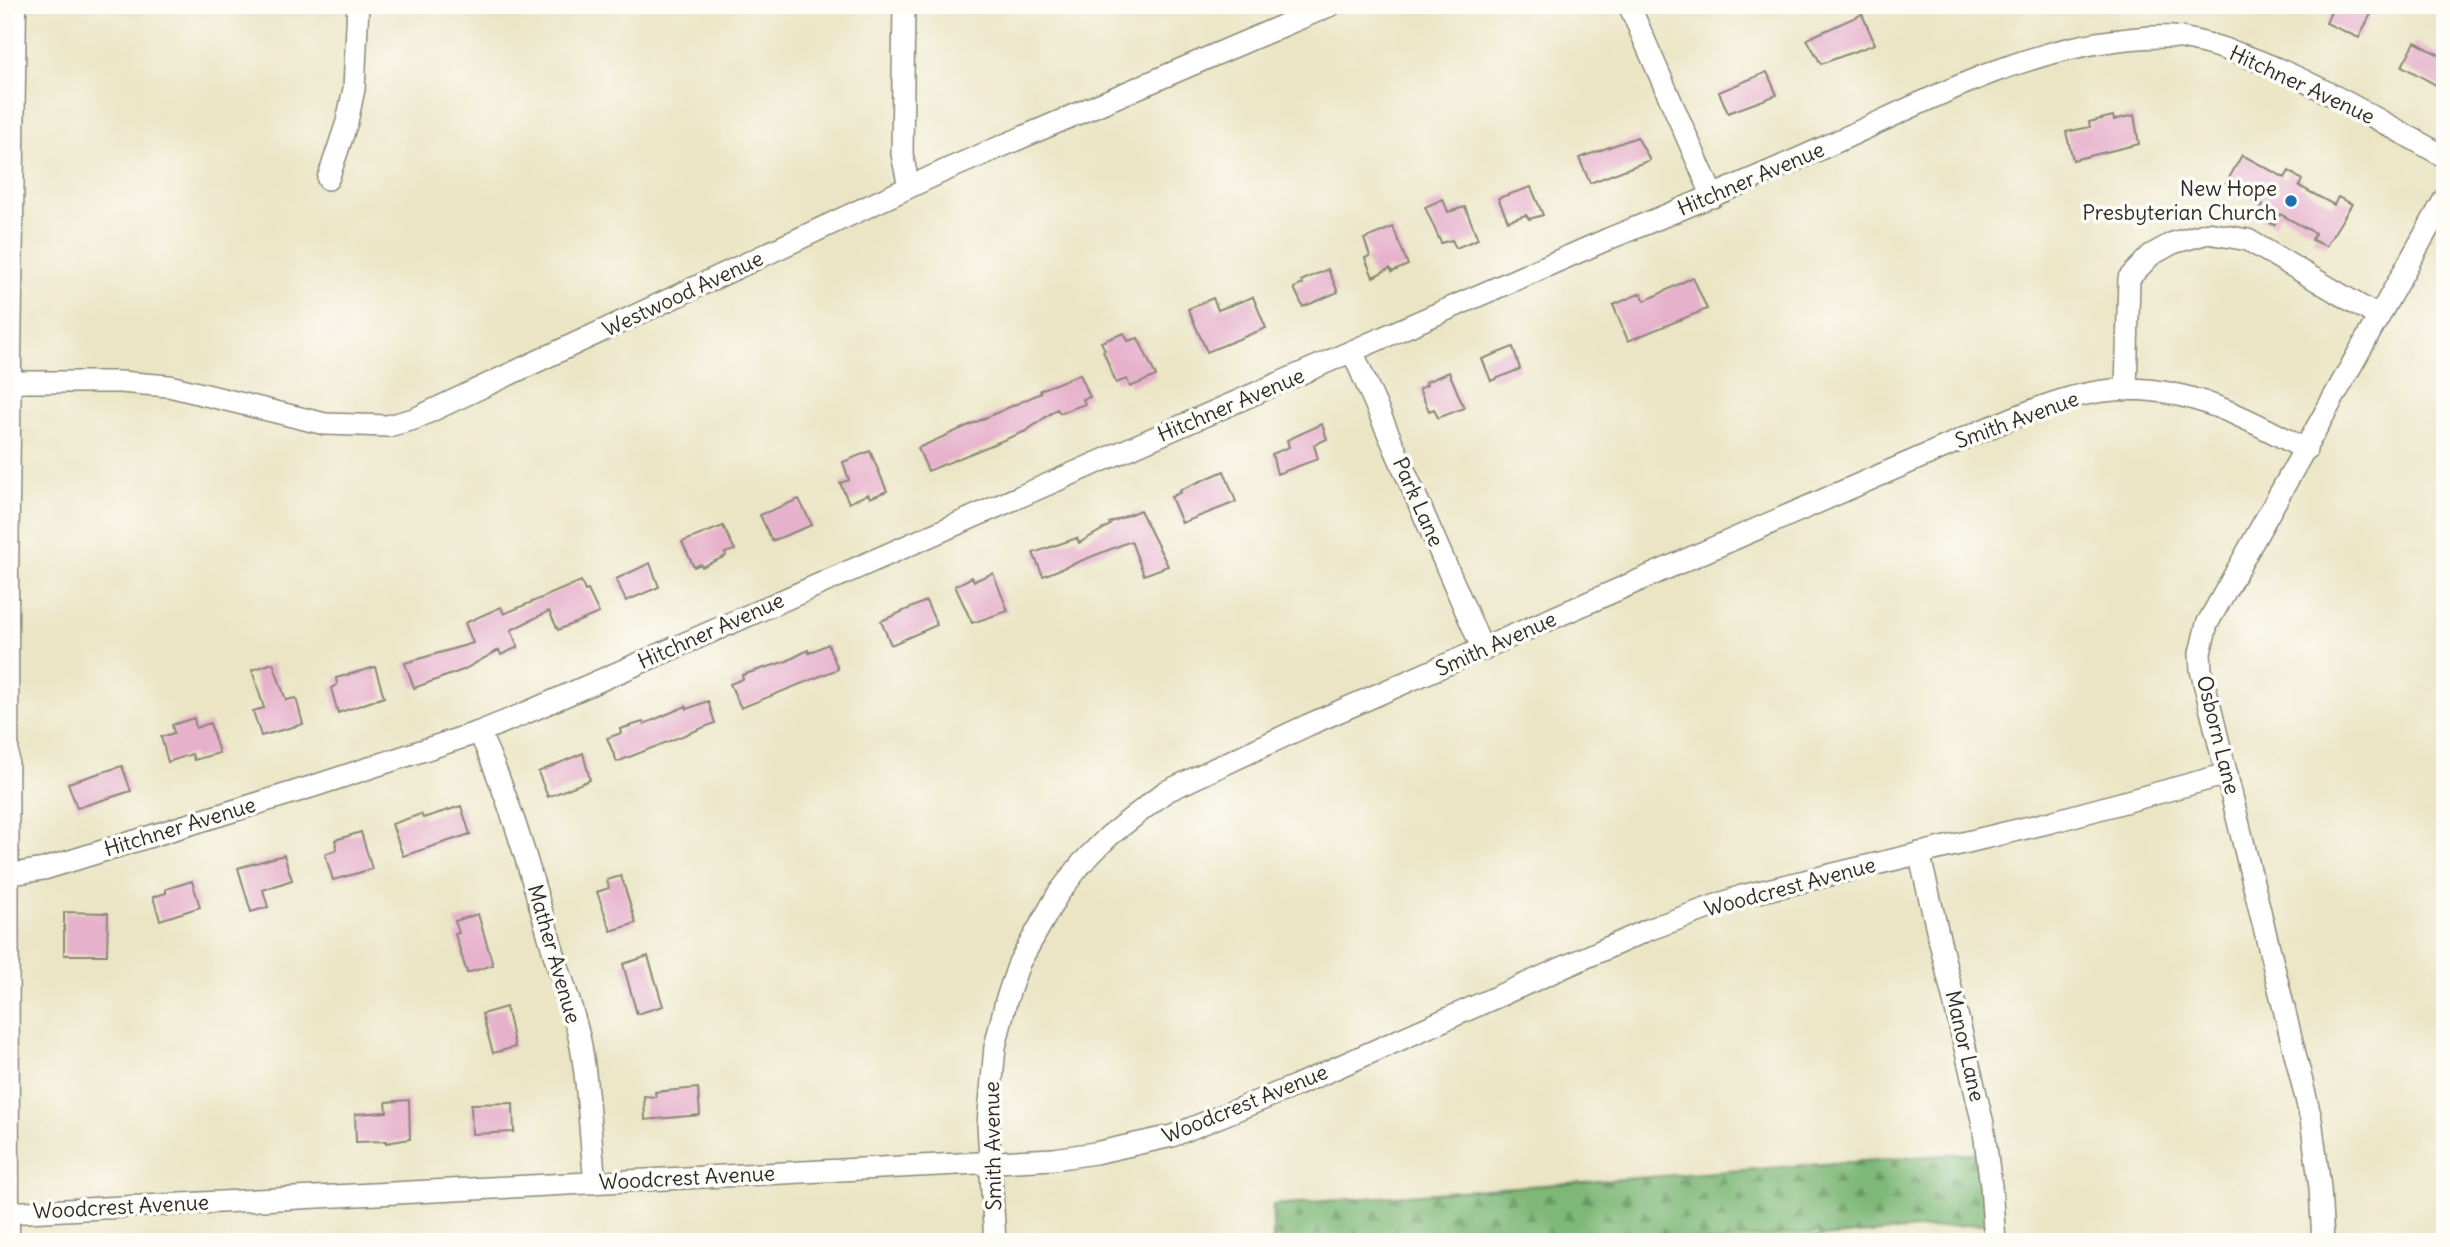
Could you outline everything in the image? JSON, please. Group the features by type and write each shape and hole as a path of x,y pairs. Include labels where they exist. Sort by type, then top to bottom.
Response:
{"main road":[{"path":"6,1242 6,396 13,5"}],"street":[{"path":"328,179 347,122 354,89 358,5"},
{"path":"904,5 902,154 909,187"},
{"name":"Westwood Avenue","path":"6,396 120,382 169,386 298,419 366,427 388,426 436,411 909,187 1331,5"},
{"path":"1629,5 1713,197"},
{"name":"Hitchner Avenue","path":"6,875 44,869 479,732 1029,491 1713,197 2008,66 2060,50 2139,38 2179,38 2242,53 2338,99 2445,157"},
{"name":"Osborn Lane","path":"2323,1242 2320,1188 2311,1119 2201,670 2200,653 2207,624 2445,198"},
{"path":"2126,390 2129,278 2151,255 2173,243 2208,233 2248,240 2379,317"},
{"name":"Park Lane","path":"1353,353 1483,650"},
{"name":"Smith Avenue","path":"995,1242 988,1124 991,1084 995,1047 1019,963 1058,894 1082,863 1109,836 1164,792 1308,725 1981,430 2035,409 2079,396 2139,389 2180,396 2223,409 2306,450"},
{"name":"Mather Avenue","path":"479,732 497,770 538,897 577,1032 587,1089 595,1183"},
{"name":"Woodcrest Avenue","path":"6,1213 1055,1159 1095,1153 1172,1136 1307,1081 1650,929 1716,904 2051,821 2227,774"},
{"name":"Manor Lane","path":"1919,853 1983,1124 1995,1242"}],"green space":[{"path":"1983,1152 1988,1223 1761,1242 1273,1242 1273,1205"},
{"path":"1819,1232 1819,1242 1727,1242 1727,1239"}],"building":[{"path":"2334,5 2353,5 2371,14 2359,38 2326,23"},
{"path":"1862,14 1875,44 1821,64 1807,39"},
{"path":"2415,42 2445,58 2445,90 2402,66"},
{"path":"1767,72 1777,95 1728,113 1719,92"},
{"path":"2134,115 2139,144 2073,160 2066,132 2090,127 2089,122 2113,116 2114,120"},
{"path":"1637,137 1650,160 1590,183 1579,158"},
{"name":"New Hope Presbyterian Church","path":"2242,155 2285,178 2289,171 2302,180 2299,186 2334,205 2338,197 2352,204 2326,246 2312,240 2315,233 2280,214 2274,225 2257,217 2263,205 2225,185"},
{"path":"1531,187 1543,215 1529,219 1526,215 1508,221 1498,198"},
{"path":"1443,199 1448,212 1465,207 1478,239 1456,248 1452,240 1441,243 1425,207"},
{"path":"1393,227 1408,265 1392,272 1390,268 1373,277 1365,258 1370,256 1364,239"},
{"path":"1328,269 1338,292 1303,307 1294,288 1303,284 1301,281"},
{"path":"1693,277 1707,309 1628,341 1613,305 1641,293 1645,301"},
{"path":"1253,297 1266,328 1207,352 1188,309 1213,298 1218,310"},
{"path":"1124,333 1128,341 1138,338 1156,376 1130,387 1127,379 1116,383 1101,342"},
{"path":"1513,347 1520,369 1491,381 1482,359"},
{"path":"1449,372 1464,408 1438,418 1434,409 1429,411 1419,389 1427,385 1426,382"},
{"path":"1080,374 1090,397 1083,399 1085,404 1060,413 1057,409 1026,431 928,471 918,448"},
{"path":"1322,424 1327,439 1314,445 1318,459 1277,474 1272,454 1289,447 1287,440"},
{"path":"870,451 887,491 870,498 868,494 849,503 840,483 849,480 843,462"},
{"path":"1224,471 1236,502 1182,523 1171,497 1181,492 1180,490"},
{"path":"799,499 812,525 772,541 760,515"},
{"path":"1140,510 1168,566 1144,575 1131,541 1043,576 1033,553 1077,538 1079,543 1110,525 1109,523"},
{"path":"723,526 735,550 702,567 701,564 694,567 682,542"},
{"path":"650,563 659,587 626,601 616,579"},
{"path":"993,573 1008,611 972,623 955,586 972,577 974,581"},
{"path":"581,581 599,613 558,630 549,611 511,630 518,647 501,655 499,650 463,670 414,688 405,663 473,643 465,623 501,607 504,614"},
{"path":"926,601 937,625 891,645 881,621"},
{"path":"828,644 838,669 741,708 730,684 743,679 742,675"},
{"path":"273,663 286,700 296,698 303,724 261,736 253,711 264,708 252,670"},
{"path":"375,667 384,697 338,713 331,688 337,685 336,678"},
{"path":"708,701 715,723 617,762 607,738 621,733 620,729 643,722 644,724 686,706 687,709"},
{"path":"194,718 196,728 210,723 219,753 194,760 192,754 168,762 161,737 174,733 172,725"},
{"path":"583,753 590,780 548,797 538,772"},
{"path":"122,766 131,791 77,808 68,783"},
{"path":"461,806 470,834 403,856 392,824 421,814 423,818"},
{"path":"361,832 372,869 333,880 325,854 337,850 335,840"},
{"path":"284,855 292,880 263,890 268,907 251,912 238,868"},
{"path":"621,876 636,923 611,931 597,892 609,888 607,880"},
{"path":"192,881 200,907 160,920 153,897 166,893 166,889"},
{"path":"64,912 108,913 107,955 64,955"},
{"path":"478,914 493,965 467,973 455,934 459,933 455,921"},
{"path":"648,956 663,1006 637,1014 623,964"},
{"path":"506,1007 515,1047 493,1053 482,1014"},
{"path":"698,1088 700,1115 645,1120 644,1096 656,1097 655,1092"},
{"path":"409,1100 410,1139 386,1143 356,1142 355,1114 387,1112 386,1102"},
{"path":"513,1103 514,1132 472,1134 471,1104"}],"place":[{"name":"New Hope Presbyterian Church","path":"2291,201"}]}
